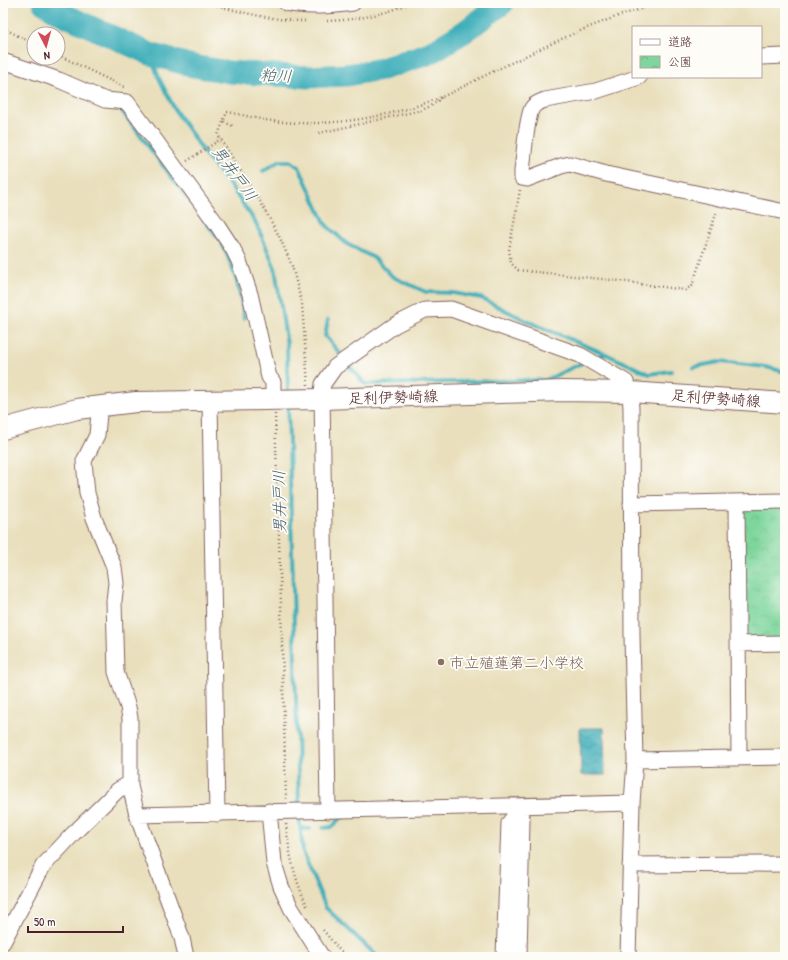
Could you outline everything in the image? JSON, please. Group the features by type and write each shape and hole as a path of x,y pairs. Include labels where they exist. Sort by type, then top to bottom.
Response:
{"main road":[{"name":"足利伊勢崎線","path":"3,430 77,409 136,402 210,400 275,403 312,396 562,391 630,392 785,403"}],"street":[{"path":"286,3 300,6 331,6 353,3"},
{"path":"762,57 785,56"},
{"path":"3,61 60,80 105,100 127,102 216,223 239,261 250,294 269,377 273,382 275,403"},
{"path":"636,78 596,91 545,100 532,107 529,116 522,178 527,180 561,166 570,164 785,212"},
{"path":"328,811 312,396 335,367 396,325 424,310 451,309 580,355 626,382 630,392 634,760 628,957"},
{"path":"210,400 216,814"},
{"path":"102,406 99,414 97,435 84,461 87,493 94,518 114,567 115,661 116,672 130,718 130,783 137,815 182,938 186,957"},
{"path":"631,504 785,501"},
{"path":"737,502 739,758"},
{"path":"738,644 785,643"},
{"path":"634,760 785,757"},
{"path":"3,942 43,866 118,790 130,783"},
{"path":"137,815 216,814 269,811 287,812 521,807 632,803"},
{"path":"504,957 509,823 521,807"},
{"path":"519,957 521,807"},
{"path":"269,811 274,863 281,886 291,908 322,957"},
{"path":"630,865 785,864"}],"path":[{"path":"312,396 302,304 292,266 280,238 260,201 218,135 227,112 267,120 301,123 336,122 398,111 443,96 561,39 605,20 666,3"},
{"path":"3,28 26,40"},
{"path":"319,133 422,110 433,105 443,96"},
{"path":"224,122 233,126"},
{"path":"187,161 221,138"},
{"path":"522,178 509,250 511,263 518,270 620,281 685,290 692,286 722,198"},
{"path":"275,403 288,848 293,870 309,909"},
{"path":"321,927 345,957"}],"green space":[{"path":"748,507 785,507 785,640 750,640 744,636 743,513"}],"water":[{"path":"580,728 604,728 605,775 581,775"}],"waterway":[{"name":"粕川","path":"44,3 58,12 150,54 193,66 229,72 308,77 347,75 382,69 430,53 464,32 503,3"},
{"name":"男井戸川","path":"150,54 159,78 175,110 205,154 230,185 256,223 275,268 287,345 288,394"},
{"path":"122,111 217,237"},
{"path":"263,171 279,161 290,161 299,167 326,225 347,244 374,258 393,277 426,292 453,293 481,298 529,322 606,354"},
{"path":"222,244 236,280 244,318"},
{"path":"328,320 325,336 343,357"},
{"path":"594,358 606,354 649,374 671,371"},
{"path":"347,363 365,384 546,380 584,362"},
{"path":"693,367 719,362 766,367 785,372"},
{"name":"男井戸川","path":"288,405 299,808"},
{"name":"男井戸川","path":"299,814 303,852 326,908 378,957"},
{"path":"323,828 332,827 341,817 344,817"},
{"path":"300,828 310,829"}],"place":[{"name":"市立殖蓮第二小学校","path":"441,662"}]}
